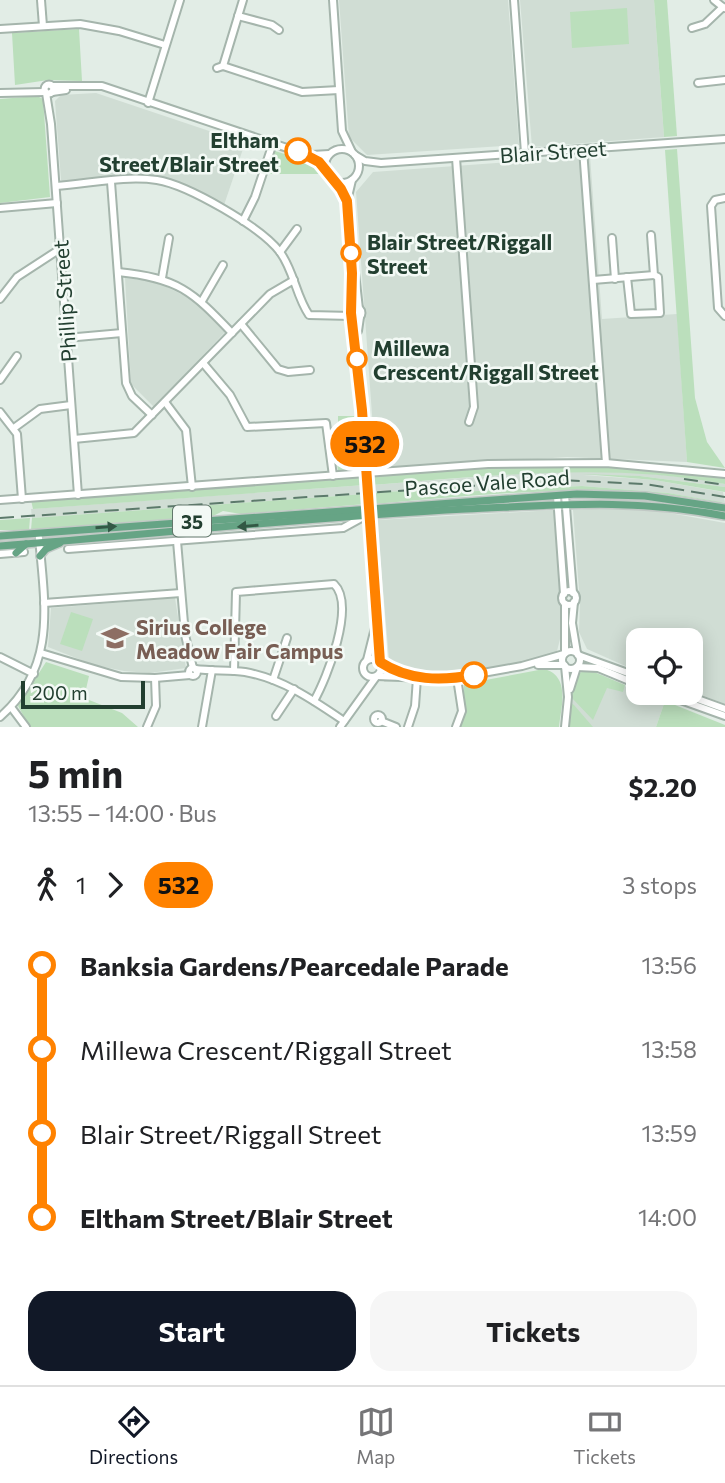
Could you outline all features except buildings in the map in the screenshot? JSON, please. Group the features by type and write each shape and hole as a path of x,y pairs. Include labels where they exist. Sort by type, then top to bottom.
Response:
{"main road":[{"name":"Pascoe Vale Road","path":"0,536 468,500 645,496 725,508"},
{"name":"Pascoe Vale Road","path":"0,546 39,542 67,545 364,516 478,509 561,499 640,504 725,516"},
{"path":"468,500 478,509"},
{"path":"280,514 282,519 330,519"},
{"path":"20,553 27,544"},
{"path":"40,556 46,549 67,545"}],"street":[{"path":"41,0 43,26"},
{"path":"147,102 180,0"},
{"path":"243,0 220,67 302,92 339,90"},
{"path":"41,653 100,673 155,678 210,670 234,671 273,680 314,701 342,724 377,676 380,663 377,614 347,201 359,165 342,131 333,0"},
{"path":"514,0 525,153"},
{"path":"692,28 709,21 720,4"},
{"path":"238,16 272,25 279,30"},
{"path":"0,30 80,24 119,31 165,45"},
{"path":"698,83 725,80"},
{"path":"0,93 110,90 299,152 318,155 344,149 354,153"},
{"name":"Phillip Street","path":"49,91 78,495"},
{"path":"324,169 342,131"},
{"name":"Blair Street","path":"354,178 367,167 381,163 725,139"},
{"path":"243,221 256,197 273,143"},
{"path":"583,149 606,463"},
{"path":"299,152 324,169 347,201"},
{"name":"Blair Street","path":"354,153 365,160 381,163"},
{"path":"456,158 474,407 469,422"},
{"path":"335,182 354,178"},
{"path":"56,186 153,180 171,183 261,232 280,251 309,315 355,313"},
{"path":"111,182 127,386 152,415"},
{"path":"725,198 715,200 711,206 718,308 725,316"},
{"path":"0,208 57,203"},
{"path":"280,251 297,229"},
{"path":"627,278 631,314 660,313 658,277 654,275 651,235"},
{"path":"162,278 169,238"},
{"path":"612,238 615,279"},
{"path":"0,299 17,277 47,256 60,252"},
{"path":"202,301 223,265"},
{"path":"118,272 162,278 202,301 232,333"},
{"path":"593,280 654,275"},
{"path":"74,439 130,435 270,294 294,280"},
{"path":"242,324 278,369 288,372 310,370"},
{"path":"66,338 122,333"},
{"path":"0,380 17,356"},
{"path":"203,363 230,395 247,427 327,424 332,477"},
{"path":"165,402 188,433 192,486"},
{"path":"14,428 40,408 71,405"},
{"path":"0,413 14,428 18,438 22,499"},
{"path":"0,500 488,464 606,463 725,474"},
{"path":"561,499 574,603 572,623 578,654 568,697 565,727"},
{"path":"561,499 565,604 564,666 568,697"},
{"name":"Pascoe Vale Road","path":"89,543 177,541 343,528 364,516"},
{"path":"0,717 11,707 34,674 41,653 44,603 38,533"},
{"path":"177,541 192,671"},
{"path":"0,554 20,553"},
{"path":"234,671 233,590 332,584 337,586 340,620 335,651 314,701"},
{"path":"44,603 181,593"},
{"path":"564,594 573,593"},
{"path":"565,604 574,603"},
{"path":"354,704 365,674 363,665 373,643 377,614"},
{"path":"273,680 287,638"},
{"path":"365,674 457,678 522,666 565,654 578,654 626,672"},
{"path":"0,657 34,674"},
{"path":"367,660 416,678"},
{"path":"522,666 597,667 626,679"},
{"path":"202,727 210,670"},
{"path":"147,727 156,706 155,678"},
{"path":"408,727 415,706 416,678"},
{"path":"456,727 462,711 457,678"},
{"path":"276,716 294,689"},
{"path":"703,701 725,709"},
{"path":"694,705 725,716"},
{"path":"11,707 26,727"},
{"path":"381,721 396,727"}],"shaded area":[{"path":"339,0 508,0 519,145 367,155 349,137"},
{"path":"520,0 654,0 664,137 532,147"},
{"path":"96,93 245,143 224,205 176,183 158,178 64,184 61,180 55,101 61,95"},
{"path":"590,156 602,319 677,314 687,462 567,457 376,470 356,192 373,172"},
{"path":"125,278 155,281 197,302 225,332 154,407 131,384"},
{"path":"623,471 701,479 725,484 725,487 640,476 583,475 654,480 723,492 725,503 668,493 582,486 456,492 455,487 373,493 372,485 540,472"},
{"path":"365,485 365,494 32,518 31,509"},
{"path":"555,510 564,623 555,659 459,679 384,682 389,659 377,520"},
{"path":"573,510 653,510 725,523 725,704 703,696 703,628 626,628 626,666 587,649 579,632 580,603"},
{"name":"Sirius College Meadow Fair Campus","path":"175,598 186,668 150,673 124,671 94,665 48,647 51,608"},
{"path":"601,675 626,687 626,705 664,705 656,727 568,727 575,684"}],"green space":[{"path":"654,0 667,0 677,136 664,137"},
{"path":"627,8 629,44 572,48 570,12"},
{"path":"79,29 82,81 48,80 15,85 12,33"},
{"path":"37,96 43,99 50,197 0,203 0,99"},
{"path":"677,149 695,398 707,442 725,468 687,462 665,150"},
{"path":"275,151 314,163 320,174 268,174"},
{"path":"338,416 354,416 354,468 338,471 333,429 338,424"},
{"path":"499,466 609,466 725,476 725,484 681,477 593,472 505,475 372,485 372,475"},
{"path":"583,474 640,476 725,487 725,492 654,480"},
{"path":"364,475 365,485 33,509 31,500"},
{"path":"582,486 668,493 725,504 638,492 550,491 374,504 373,493 456,487 457,492"},
{"path":"365,494 366,504 241,514 223,511 213,516 31,530 32,518"},
{"path":"30,518 29,530 0,530 0,520"},
{"path":"71,612 93,619 82,651 60,644"},
{"path":"46,662 89,676 84,698 122,713 138,727 30,727 18,706"},
{"path":"544,669 558,678 561,685 559,727 459,727 464,710 464,684"},
{"path":"587,669 625,685 623,692 607,688 593,720 571,697 578,674"},
{"path":"571,703 574,705 593,727 568,727"},
{"path":"664,705 675,705 725,725 725,727 656,727"}],"railway":[{"path":"684,479 725,485"},
{"path":"0,518 558,480 645,484 725,497"}],"bus line":[{"name":"532","path":"298,151 319,162 330,179 345,194 347,201 352,273 351,313 355,327 362,410 380,663 421,679 449,680 474,675"}],"place":[{"name":"Eltham Street/Blair Street","path":"298,151"},
{"name":"Blair Street/Riggall Street","path":"351,253"},
{"name":"Millewa Crescent/Riggall Street","path":"357,359"},
{"name":"Sirius College Meadow Fair Campus","path":"115,638"}]}
